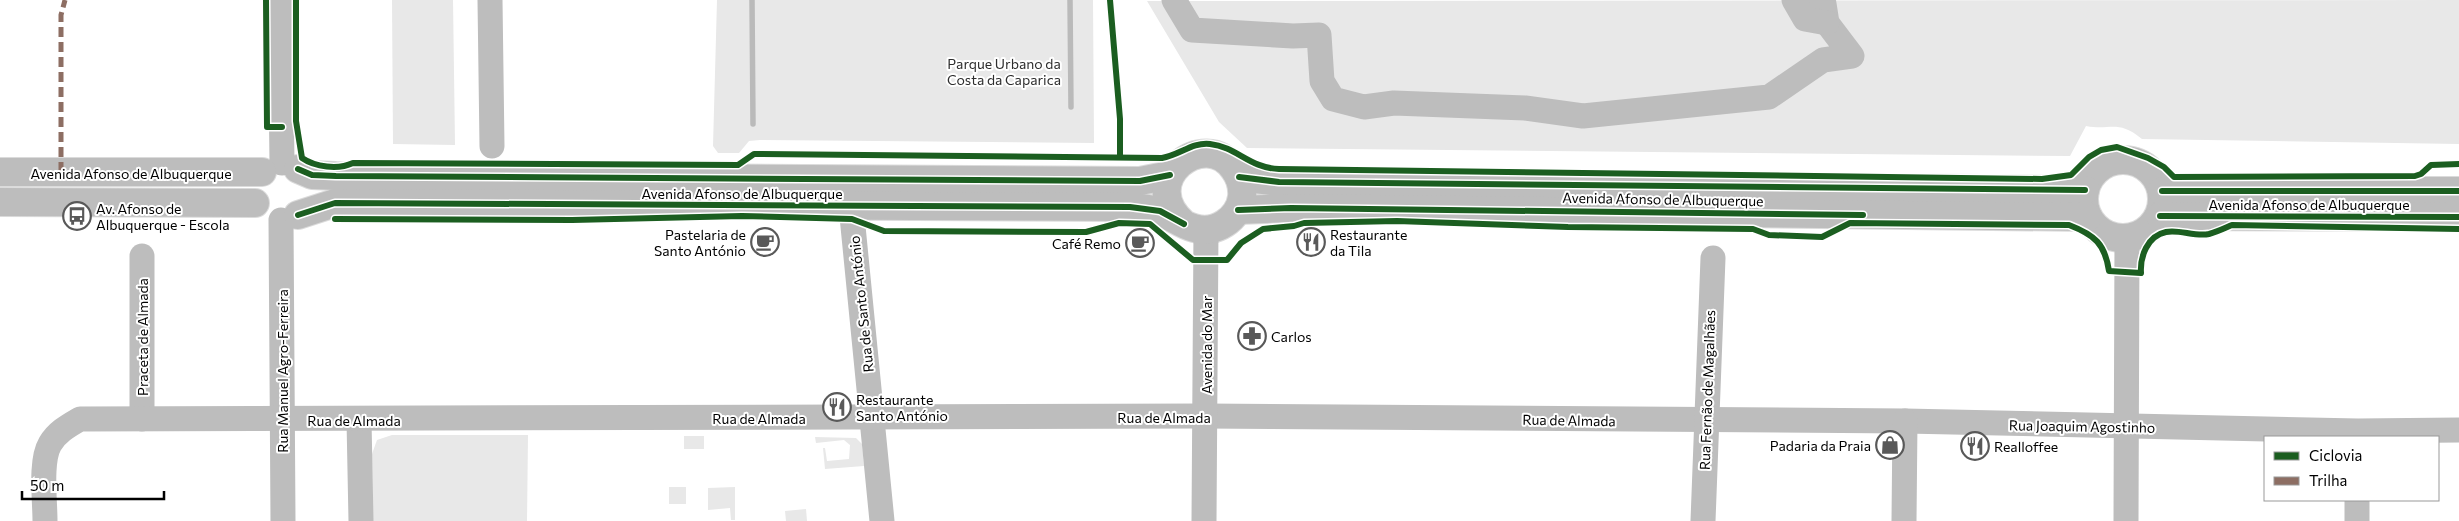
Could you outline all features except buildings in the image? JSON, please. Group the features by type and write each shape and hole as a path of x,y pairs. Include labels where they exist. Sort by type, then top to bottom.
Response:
{"main road":[{"path":"1211,154 1228,162 1240,177 1242,193 1238,210 1230,220 1219,227 1195,227 1175,216 1169,206 1166,190 1170,175 1177,165 1187,157 1211,154"},
{"path":"2122,160 2135,161 2148,168 2157,178 2161,203 2151,228 2139,236 2128,239 2113,237 2096,229 2088,217 2084,204 2085,190 2090,178 2108,163 2122,160"},
{"name":"Avenida Afonso de Albuquerque","path":"0,172 257,174 281,168 312,175 336,176 1140,181 1170,175"},
{"path":"281,168 254,186 255,203 266,216 290,218"},
{"name":"Rua Manuel Agro-Ferreira","path":"281,168 305,175 310,192 308,201 290,218"},
{"name":"Avenida Afonso de Albuquerque","path":"1240,177 1279,182 2085,190"},
{"name":"Avenida Afonso de Albuquerque","path":"2161,203 2459,191"},
{"name":"Avenida Afonso de Albuquerque","path":"0,202 255,203"},
{"name":"Avenida Afonso de Albuquerque","path":"290,218 335,203 1130,207 1160,212 1195,227"},
{"name":"Avenida Afonso de Albuquerque","path":"2161,203 2459,217"},
{"name":"Avenida Afonso de Albuquerque","path":"1238,210 1291,208 2088,217"}],"street":[{"path":"280,0 281,168"},
{"path":"490,0 492,146"},
{"path":"1174,0 1192,30 1293,36 1319,34 1322,81 1333,99 1364,107 1394,103 1525,108 1583,116 1769,97 1823,60 1852,56 1824,11 1805,19 1794,0"},
{"name":"Rua de Santo António","path":"851,206 882,521"},
{"name":"Rua Manuel Agro-Ferreira","path":"283,521 282,420 290,218"},
{"name":"Avenida do Mar","path":"1195,227 1205,416 1204,521"},
{"path":"2126,521 2128,239"},
{"name":"Praceta de Almada","path":"142,256 142,418"},
{"name":"Rua Fernão de Magalhães","path":"1703,521 1713,258"},
{"name":"Rua de Almada","path":"45,521 44,465 49,444 63,429 80,420 142,418 360,420 1205,416 1706,422"},
{"path":"360,420 361,521"},
{"path":"1904,521 1905,421"},
{"name":"Rua Joaquim Agostinho","path":"1706,422 1905,421 2358,434 2459,430"},
{"path":"2357,501 2357,521"}],"green space":[{"path":"392,0 453,0 455,145 393,144"},
{"name":"Parque Urbano da Costa da Caparica","path":"717,0 1093,0 1094,143 760,140 749,141 739,153 718,153 713,146"},
{"path":"2459,0 2459,144 2142,139 2120,127 2086,126 2070,156 1247,148 1219,122 1147,1"},
{"path":"392,435 528,435 527,521 373,521 372,454 377,440"},
{"path":"684,436 704,436 704,449 684,449"},
{"path":"815,437 856,438 862,444 864,466 825,469 823,448 825,448 827,461 849,459 850,445 844,440 816,443"},
{"path":"669,487 686,487 686,504 669,504"},
{"path":"735,487 735,520 731,520 730,508 708,510 708,488"},
{"path":"806,509 807,521 786,521 785,511"}],"waterway":[{"path":"752,0 753,124"},
{"path":"1070,0 1071,107"}],"marked path":[{"path":"61,172 61,15 65,0"}],"cycle path":[{"path":"266,0 267,127 282,127"},
{"path":"296,0 296,121 302,158 313,164 334,167 353,163 738,165 754,154 1162,158 1204,144 1219,146 1259,165 1279,169 2042,179 2071,175 2089,157 2101,150 2117,147 2148,158 2164,167 2174,177 2415,176 2421,174 2431,165 2459,164"},
{"path":"1110,0 1120,119 1120,156"},
{"path":"298,169 312,175 336,176 1140,181 1170,175"},
{"path":"1239,177 1279,182 2085,190"},
{"path":"2162,191 2459,191"},
{"path":"298,215 335,203 1130,207 1160,211 1184,224"},
{"path":"1238,210 1291,208 1863,215"},
{"path":"335,219 572,220 742,216 852,219 884,231 1086,232 1119,223 1150,224 1193,260 1227,260 1241,243 1263,229 1294,226 1304,223 1397,221 1568,227 1753,229 1769,235 1822,237 1850,223 2069,225 2086,233 2097,242 2105,254 2109,271 2141,273 2143,254 2149,243 2159,234 2171,231 2204,235 2232,225 2459,229"},
{"path":"2160,216 2459,217"}],"place":[{"name":"Av. Afonso de Albuquerque - Escola","path":"77,216"},
{"name":"Pastelaria de Santo António","path":"765,242"},
{"name":"Restaurante da Tila","path":"1311,242"},
{"name":"Café Remo","path":"1140,243"},
{"name":"Carlos","path":"1252,336"},
{"name":"Restaurante Santo António","path":"837,407"},
{"name":"Padaria da Praia","path":"1890,445"},
{"name":"Realloffee","path":"1975,446"}]}
